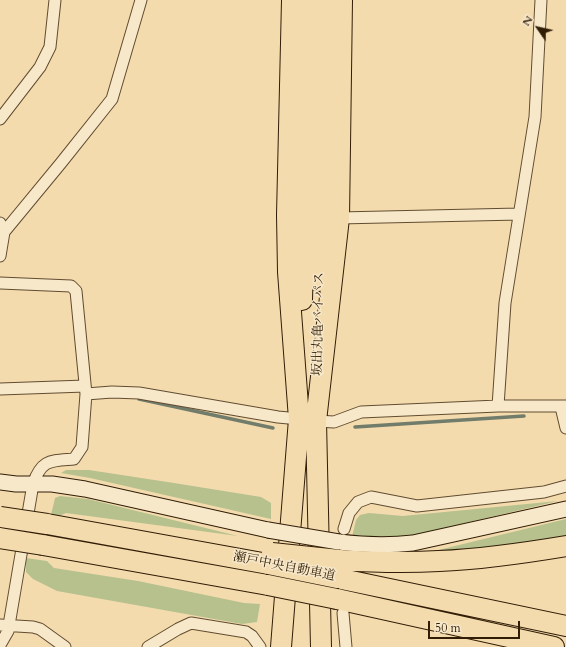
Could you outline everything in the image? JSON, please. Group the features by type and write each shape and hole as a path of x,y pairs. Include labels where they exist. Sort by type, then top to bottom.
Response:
{"highway":[{"path":"292,0 287,215 288,272 308,420 321,647"},
{"name":"坂出丸亀バイパス","path":"309,0 308,420 310,647"},
{"name":"坂出丸亀バイパス","path":"294,647 308,420 326,0"},
{"path":"282,647 308,420 339,218 342,0"},
{"path":"0,517 124,538 269,558 340,552 390,562 439,561 520,553 566,546"},
{"name":"瀬戸中央自動車道","path":"0,538 268,585 340,606 554,647"},
{"name":"瀬戸中央自動車道","path":"340,552 566,626"}],"street":[{"path":"0,119 40,67 50,47 55,0"},
{"path":"0,256 2,228 61,163 112,99 141,0"},
{"path":"498,406 505,303 535,117 541,0"},
{"path":"339,218 519,214"},
{"path":"0,283 71,286 76,291 85,390 82,447 74,459 48,462 37,474 33,484 5,626 5,637 0,645"},
{"path":"0,390 85,390 139,393 278,417 334,422 361,412 498,406 564,406 566,428"},
{"path":"0,482 52,484 85,489 268,530 340,552 370,545 390,546 413,543 566,509"},
{"path":"340,552 349,514 358,502 370,497 417,506 544,492 566,486"},
{"path":"340,606 346,647"},
{"path":"148,647 191,623 246,632 252,636 260,647"},
{"path":"5,626 33,627 40,629 65,647"}],"green space":[{"path":"66,470 89,470 261,497 271,503 271,519 90,478 61,473"},
{"path":"60,496 88,499 238,536 66,513 59,516 51,515 55,498"},
{"path":"558,501 410,536 384,539 352,537 356,520 360,515 369,513 403,516"},
{"path":"566,519 566,539 515,548 422,554"},
{"path":"26,558 47,561 54,568 138,581 244,603 260,604 257,622 242,624 57,591 33,579 26,572"}],"waterway":[{"path":"139,399 273,428"},
{"path":"355,427 524,416"}]}
